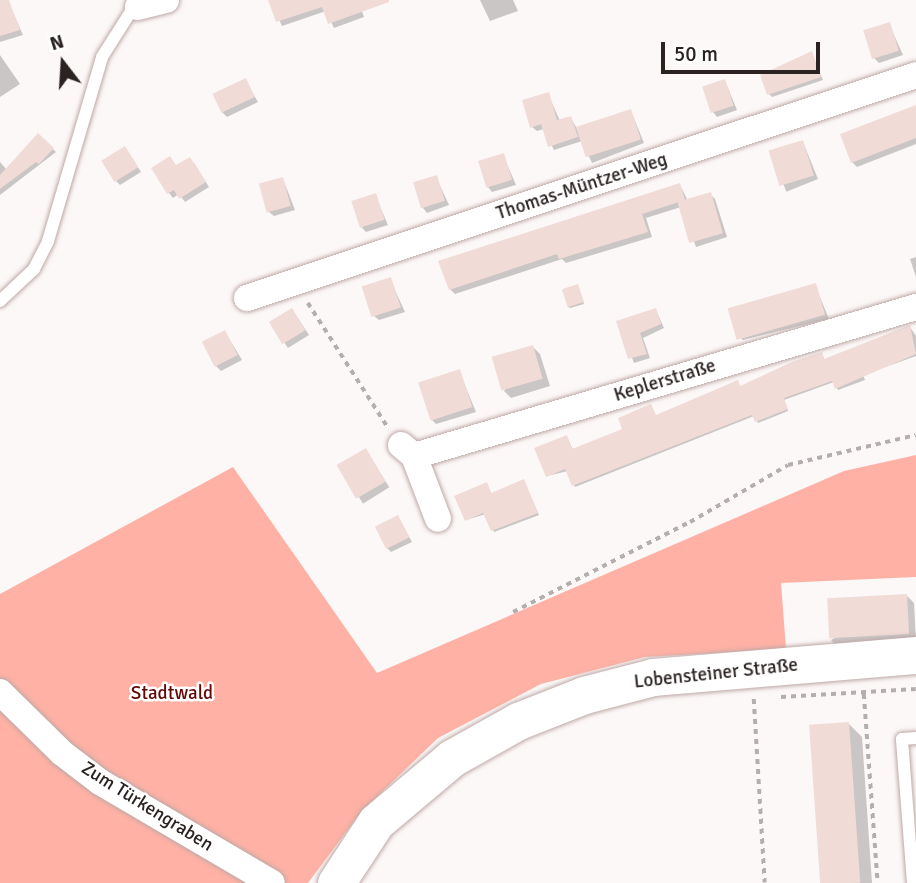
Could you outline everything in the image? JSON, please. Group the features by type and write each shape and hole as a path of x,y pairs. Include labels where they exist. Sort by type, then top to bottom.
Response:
{"street":[{"path":"134,4 166,0"},
{"name":"Thomas-Müntzer-Weg","path":"247,298 916,75"},
{"name":"Keplerstraße","path":"402,444 916,307"},
{"path":"402,444 438,519"},
{"name":"Lobensteiner Straße","path":"336,883 376,822 452,758 518,721 584,695 653,677 916,655"},
{"name":"Zum Türkengraben","path":"0,692 62,753 100,782 272,883"}],"lane":[{"path":"0,301 34,269 48,241 102,57 134,4"},
{"path":"914,883 902,739 916,738"}],"path":[{"path":"306,299 402,444"},
{"path":"513,612 690,522 788,465 916,435"},
{"path":"765,883 754,699 916,689"},
{"path":"864,694 878,883"}],"green space":[{"name":"Stadtwald","path":"916,455 916,577 781,583 786,649 645,657 541,684 438,738 361,812 308,883 0,883 0,594 233,467 377,673 844,471"}],"building":[{"path":"0,0 9,0 20,30 0,36"},
{"path":"268,0 389,2 328,24 322,7 276,22"},
{"path":"890,22 899,51 872,59 863,30"},
{"path":"812,51 821,77 767,95 760,75"},
{"path":"246,78 255,97 221,113 212,94"},
{"path":"725,79 734,106 711,113 702,86"},
{"path":"549,92 557,120 571,116 578,137 548,147 541,124 530,128 522,100"},
{"path":"916,105 916,138 851,163 840,134"},
{"path":"631,109 641,139 586,157 576,127"},
{"path":"38,133 54,148 39,164 36,162 0,189 0,175"},
{"path":"803,140 814,175 779,186 769,151"},
{"path":"125,146 138,167 115,182 101,161"},
{"path":"504,153 512,180 486,188 478,161"},
{"path":"170,156 176,165 190,157 206,182 179,199 174,190 167,194 151,168"},
{"path":"437,175 445,201 421,208 413,182"},
{"path":"283,177 291,206 267,212 259,183"},
{"path":"680,183 685,200 642,214 648,232 559,259 557,254 449,290 438,261"},
{"path":"711,192 723,233 689,243 677,202"},
{"path":"376,193 385,220 360,228 351,201"},
{"path":"391,277 401,307 371,317 362,287"},
{"path":"816,283 825,315 737,340 728,308"},
{"path":"578,284 584,302 568,307 562,289"},
{"path":"292,308 305,330 282,344 269,322"},
{"path":"656,308 661,324 640,333 647,354 628,359 616,321"},
{"path":"910,325 916,354 835,389 832,381 784,398 788,409 755,422 752,415 572,486 565,469 546,477 534,448 567,435 572,449 622,429 618,418 651,404 656,415 738,380 740,386 792,362 822,352 824,359"},
{"path":"225,330 238,355 215,367 202,342"},
{"path":"533,345 543,379 501,390 492,357"},
{"path":"460,369 472,407 431,421 418,383"},
{"path":"366,448 386,482 356,499 337,465"},
{"path":"524,479 538,513 491,531 483,513 465,521 454,496 487,482 491,493"},
{"path":"398,515 409,537 386,549 375,527"},
{"path":"907,594 909,634 829,638 827,598"},
{"path":"849,722 860,883 820,883 809,725"}]}
